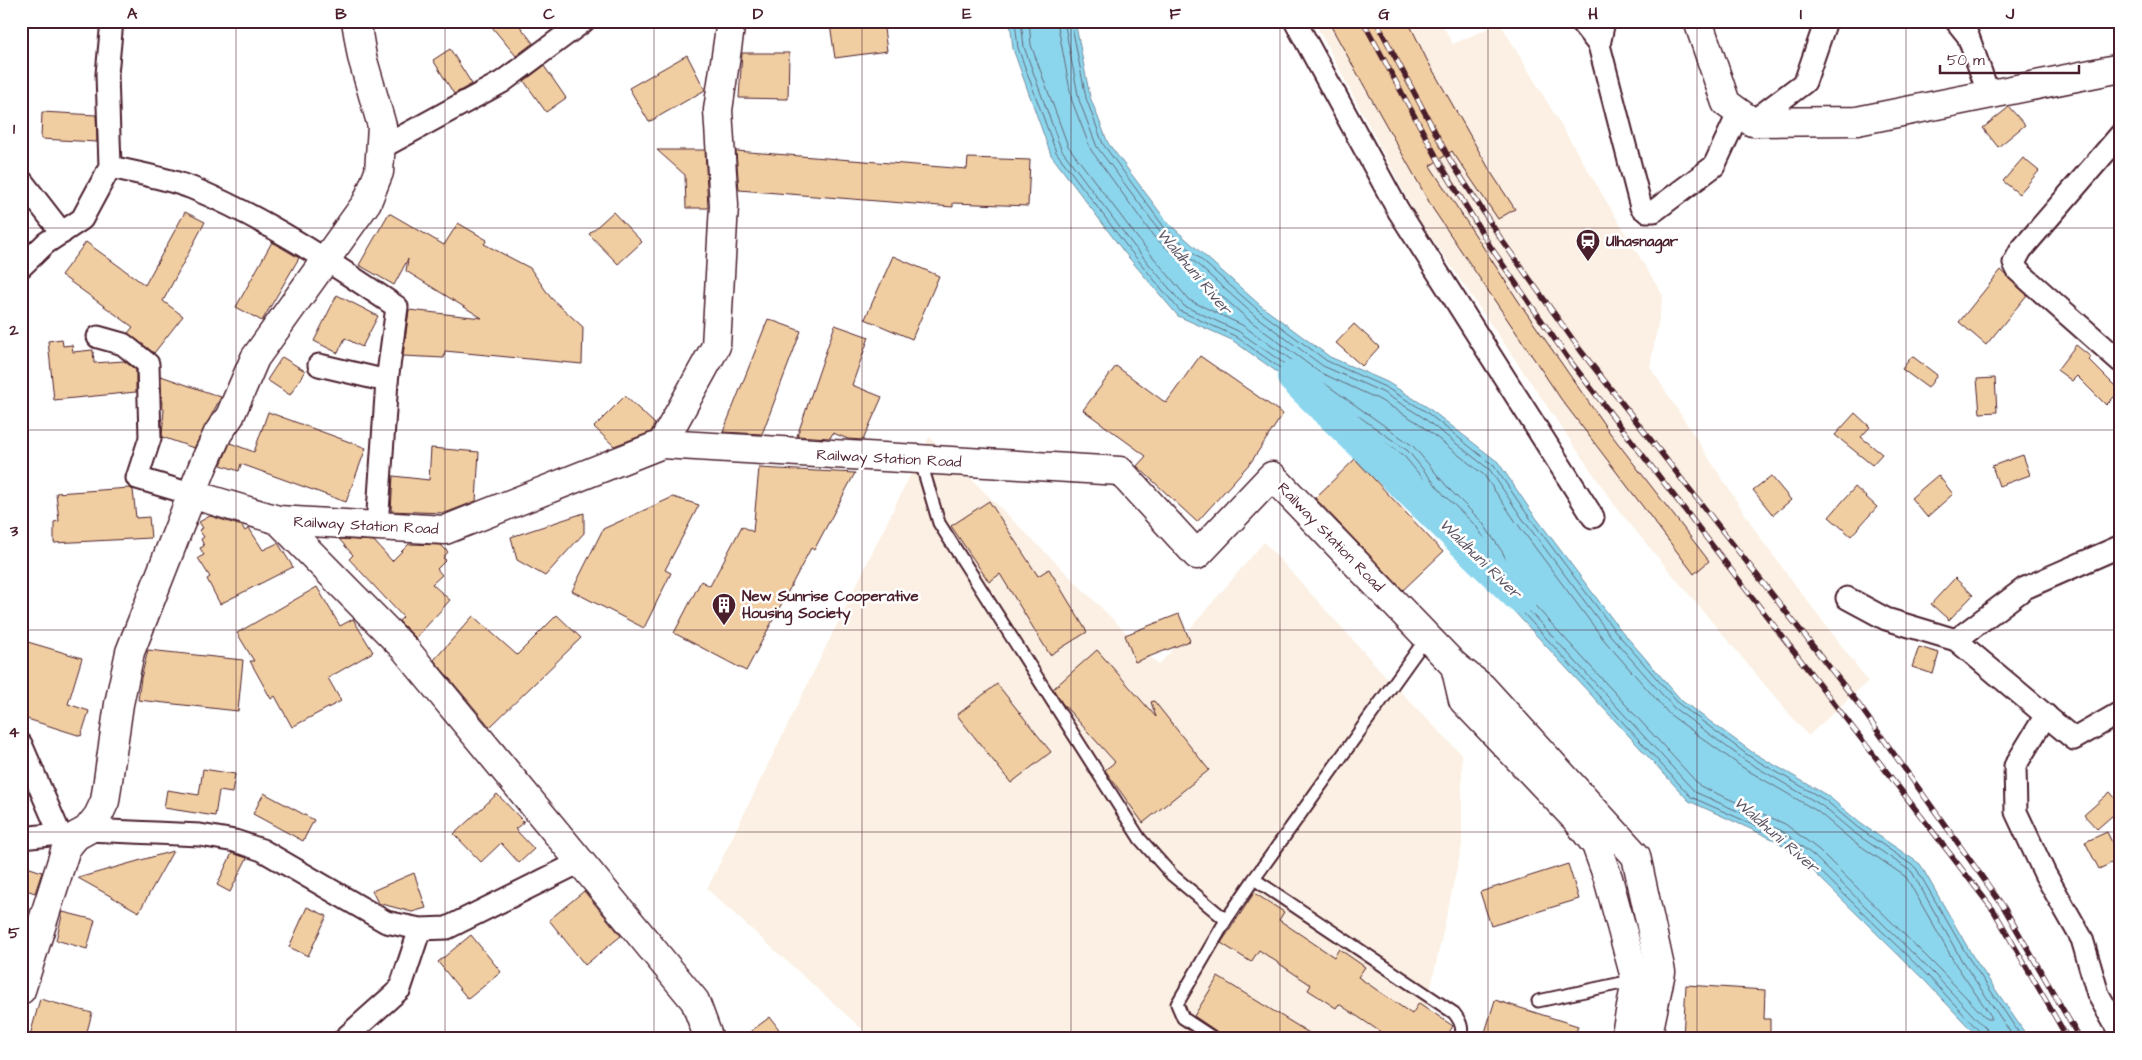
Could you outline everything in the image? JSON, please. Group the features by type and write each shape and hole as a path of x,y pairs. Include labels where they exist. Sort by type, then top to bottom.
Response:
{"street":[{"path":"21,267 46,243 82,219 110,167 107,74 112,21"},
{"path":"21,838 64,841 87,830 98,816 105,801 119,704 130,652 191,494 255,358 367,202 379,172 382,126 362,57 356,21"},
{"path":"380,148 502,82 584,21"},
{"path":"662,444 716,346 724,205 718,110 731,21"},
{"path":"1295,21 1398,210 1593,517"},
{"path":"1580,21 1599,45 1641,206 1646,211 1654,211 1714,166 1745,117 1805,82 1826,21"},
{"path":"1599,45 1604,21"},
{"path":"1698,21 1726,103 1745,117 1857,121 2121,68"},
{"path":"1956,21 1968,36 1989,94"},
{"path":"2121,134 2021,250 2014,262 2018,271 2121,362"},
{"path":"110,167 190,187 225,203 326,259 397,307 387,381 377,526"},
{"path":"21,180 62,233"},
{"path":"98,337 123,344 148,364 150,438 137,478 191,494"},
{"path":"319,365 387,381"},
{"name":"Railway Station Road","path":"191,494 278,520 445,530 662,444 1120,471 1197,555 1272,476 1454,666 1463,700 1576,818 1596,845 1648,978 1647,1039"},
{"path":"278,520 405,649 695,1001 708,1038"},
{"path":"1956,640 2025,588 2121,546"},
{"path":"1847,598 1886,619 1956,640 2074,739 2121,712"},
{"path":"2046,715 2015,766 2016,812 2045,874 2082,939 2098,994 2121,1035"},
{"path":"21,744 64,841 21,990"},
{"path":"87,830 200,835 235,840 262,850 386,922 420,929 446,928 580,862"},
{"path":"344,1039 400,988 420,929"},
{"name":"Railway Station Road","path":"1625,1039 1648,978"}],"lane":[{"path":"920,459 939,523 1140,839 1172,874 1226,920"},
{"path":"1215,1039 1183,1018 1177,1004 1226,920 1427,637"},
{"path":"1254,879 1454,1014 1463,1030 1461,1039"},
{"path":"1538,1001 1648,978"}],"shaded area":[{"path":"1314,21 1440,21 1453,44 1500,23 1663,296 1650,367 1763,542 1868,681 1808,736 1618,510 1416,215"},
{"path":"929,437 1159,665 1264,542 1393,684 1462,755 1462,845 1428,1000 1415,1039 873,1039 707,889"}],"water":[{"path":"1010,21 1075,21 1090,97 1108,143 1168,223 1261,306 1330,357 1387,382 1427,407 1498,462 1531,511 1619,628 1682,701 1752,752 1828,796 1860,823 1920,864 1972,955 2029,1039 1980,1039 1926,982 1807,865 1777,841 1689,801 1500,596 1487,563 1467,533 1436,502 1400,459 1232,340 1178,316 1124,252 1051,155 1013,49"}],"building":[{"path":"487,21 516,21 533,43 516,56"},
{"path":"848,21 883,21 887,51 835,58 830,24"},
{"path":"1328,21 1408,21 1427,60 1492,174 1515,209 1498,219 1452,151 1430,166 1521,305 1610,433 1709,561 1694,574 1561,399 1433,209"},
{"path":"450,49 472,84 454,94 433,60"},
{"path":"742,53 789,53 788,99 739,98"},
{"path":"687,55 705,90 649,122 629,88"},
{"path":"544,66 566,98 546,112 524,81"},
{"path":"2009,107 2025,125 1998,147 1983,128"},
{"path":"42,112 96,115 97,142 41,139"},
{"path":"657,150 705,150 708,208 686,208 685,175"},
{"path":"736,151 967,169 968,158 1030,160 1028,206 953,203 953,207 739,190"},
{"path":"2023,158 2039,171 2019,194 2003,181"},
{"path":"185,212 205,222 163,301 183,316 154,353 128,333 133,327 61,275 86,242 145,285"},
{"path":"613,212 642,242 618,264 589,234"},
{"path":"389,213 444,245 458,223 487,240 484,244 530,268 551,298 583,327 582,364 445,351 444,358 403,356 409,310 482,318 406,271 408,259 394,285 359,265"},
{"path":"272,242 299,258 262,321 236,307"},
{"path":"893,256 939,276 912,339 865,319"},
{"path":"2001,270 2027,295 1986,345 1959,322"},
{"path":"337,295 378,316 362,347 345,338 338,353 314,341"},
{"path":"768,319 801,331 762,434 723,432"},
{"path":"1354,324 1379,347 1362,366 1336,343"},
{"path":"835,325 869,337 852,385 882,397 863,440 848,439 833,433 830,438 797,436"},
{"path":"62,339 63,346 72,345 73,352 93,350 94,363 124,361 136,370 136,392 54,400 48,341"},
{"path":"2076,345 2091,357 2089,360 2120,391 2106,405 2077,376 2072,381 2057,370"},
{"path":"1200,356 1283,414 1251,462 1197,522 1137,466 1146,456 1083,410 1116,366 1166,403"},
{"path":"1912,356 1937,375 1928,388 1902,369"},
{"path":"282,357 305,371 290,395 267,380"},
{"path":"161,376 221,397 194,448 162,437 164,409 162,408"},
{"path":"1995,378 1997,412 1980,413 1977,379"},
{"path":"625,396 655,424 651,432 614,446 594,427"},
{"path":"268,412 366,448 346,502 241,464 239,471 221,465 230,443 254,452"},
{"path":"1855,413 1870,427 1861,437 1882,454 1872,465 1835,435"},
{"path":"431,448 479,452 476,501 445,513 391,511 393,476 429,480"},
{"path":"2023,455 2030,475 1999,486 1992,466"},
{"path":"1355,459 1443,552 1403,590 1315,498"},
{"path":"759,468 855,473 814,550 811,548 746,671 674,633 701,581 710,586 742,526 753,532"},
{"path":"1938,475 1953,494 1927,517 1911,498"},
{"path":"1771,476 1791,500 1773,515 1753,490"},
{"path":"1855,487 1877,507 1851,536 1829,517"},
{"path":"130,488 133,490 136,518 149,517 151,538 54,543 54,522 59,521 56,493"},
{"path":"673,497 699,505 665,570 671,573 644,628 572,591 603,529"},
{"path":"989,501 1038,576 1049,569 1087,632 1050,655 1000,574 989,582 951,526"},
{"path":"584,513 584,533 545,576 517,560 511,537"},
{"path":"210,516 242,526 245,531 249,528 263,550 278,543 293,567 220,604 207,579 210,577 198,558 204,555 200,548 204,546 201,539 204,537 199,530 203,528 199,522"},
{"path":"339,539 374,541 392,561 409,544 441,545 448,552 443,558 446,560 437,569 442,575 432,584 450,600 416,638 399,621 403,617 349,559 353,555"},
{"path":"1955,578 1973,595 1949,620 1931,604"},
{"path":"317,587 340,626 353,619 373,652 328,678 341,701 292,727 275,696 271,699 250,661 254,661 237,633"},
{"path":"1179,614 1190,641 1135,662 1125,635"},
{"path":"557,615 581,638 490,727 434,660 473,616 517,655"},
{"path":"21,640 82,658 68,704 89,711 81,736 21,717"},
{"path":"1919,647 1939,653 1933,674 1912,667"},
{"path":"148,650 243,660 238,711 138,700"},
{"path":"1097,650 1156,717 1151,702 1154,701 1209,770 1143,823 1105,770 1115,762 1062,703 1053,689"},
{"path":"997,684 1051,752 1011,783 957,715"},
{"path":"203,769 235,774 232,793 219,791 215,816 164,808 167,790 199,795"},
{"path":"2110,792 2121,805 2121,808 2097,829 2084,815"},
{"path":"264,793 314,820 303,841 253,814"},
{"path":"497,794 524,822 515,829 534,849 519,863 501,843 481,862 454,834"},
{"path":"2107,832 2120,859 2099,869 2085,842"},
{"path":"173,851 139,912 78,878"},
{"path":"232,853 247,858 230,892 217,885"},
{"path":"1568,864 1579,899 1491,926 1480,892"},
{"path":"21,865 42,872 35,893 21,888"},
{"path":"414,873 426,908 412,912 378,903 372,891"},
{"path":"584,891 621,936 585,965 549,920"},
{"path":"1254,893 1284,912 1279,920 1334,957 1339,949 1365,967 1358,977 1412,1014 1419,1003 1453,1026 1445,1039 1391,1039 1339,1004 1336,1008 1308,990 1311,985 1259,950 1251,962 1221,943"},
{"path":"307,907 327,916 308,956 289,947"},
{"path":"63,912 95,920 87,949 56,940"},
{"path":"471,935 501,972 468,999 438,962"},
{"path":"1218,977 1319,1039 1229,1039 1219,1033 1194,1016"},
{"path":"1686,985 1765,990 1764,1019 1770,1019 1770,1039 1683,1037"},
{"path":"40,999 92,1013 85,1039 29,1039"},
{"path":"1495,1000 1578,1026 1574,1039 1483,1039"},
{"path":"770,1017 786,1039 740,1039"}],"waterway":[{"name":"Waldhuni River","path":"1294,377 1521,597"}],"railway":[{"path":"1363,21 1441,165 1490,246 1567,357 1994,911 2068,1039"},
{"path":"1376,21 1450,160 1501,239 1581,351 1856,701 2003,906 2080,1039"}],"place":[{"name":"Ulhasnagar","path":"1588,262"},
{"name":"New Sunrise Cooperative Housing Society","path":"724,626"}]}
